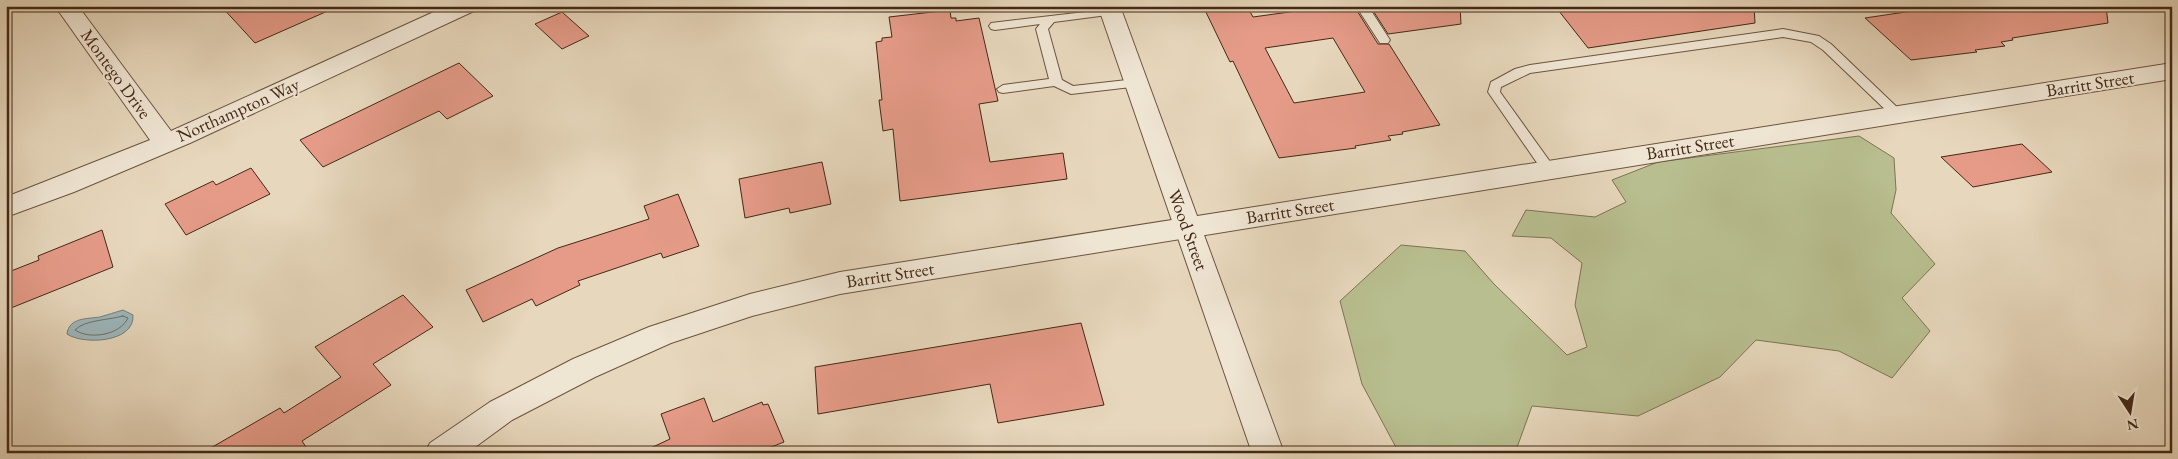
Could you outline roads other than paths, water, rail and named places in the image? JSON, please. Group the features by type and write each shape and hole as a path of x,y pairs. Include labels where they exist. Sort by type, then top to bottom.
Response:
{"street":[{"name":"Montego Drive","path":"66,6 166,142"},
{"name":"Northampton Way","path":"6,207 62,187 166,142 466,6"},
{"name":"Wood Street","path":"1110,9 1268,453"},
{"name":"Barritt Street","path":"441,453 501,411 584,368 660,335 750,305 840,283 2172,71"}],"lane":[{"path":"1362,6 1384,40"},
{"path":"994,26 1110,9"},
{"path":"1050,19 1042,29 1056,82"},
{"path":"1549,170 1494,92 1495,86 1519,72 1530,69 1783,33 1815,39 1827,47 1897,114"},
{"path":"1003,89 1056,82 1071,90 1136,82"}],"water":[{"path":"123,310 133,315 131,324 126,331 117,336 107,339 84,340 67,334 68,328 75,322"}]}
